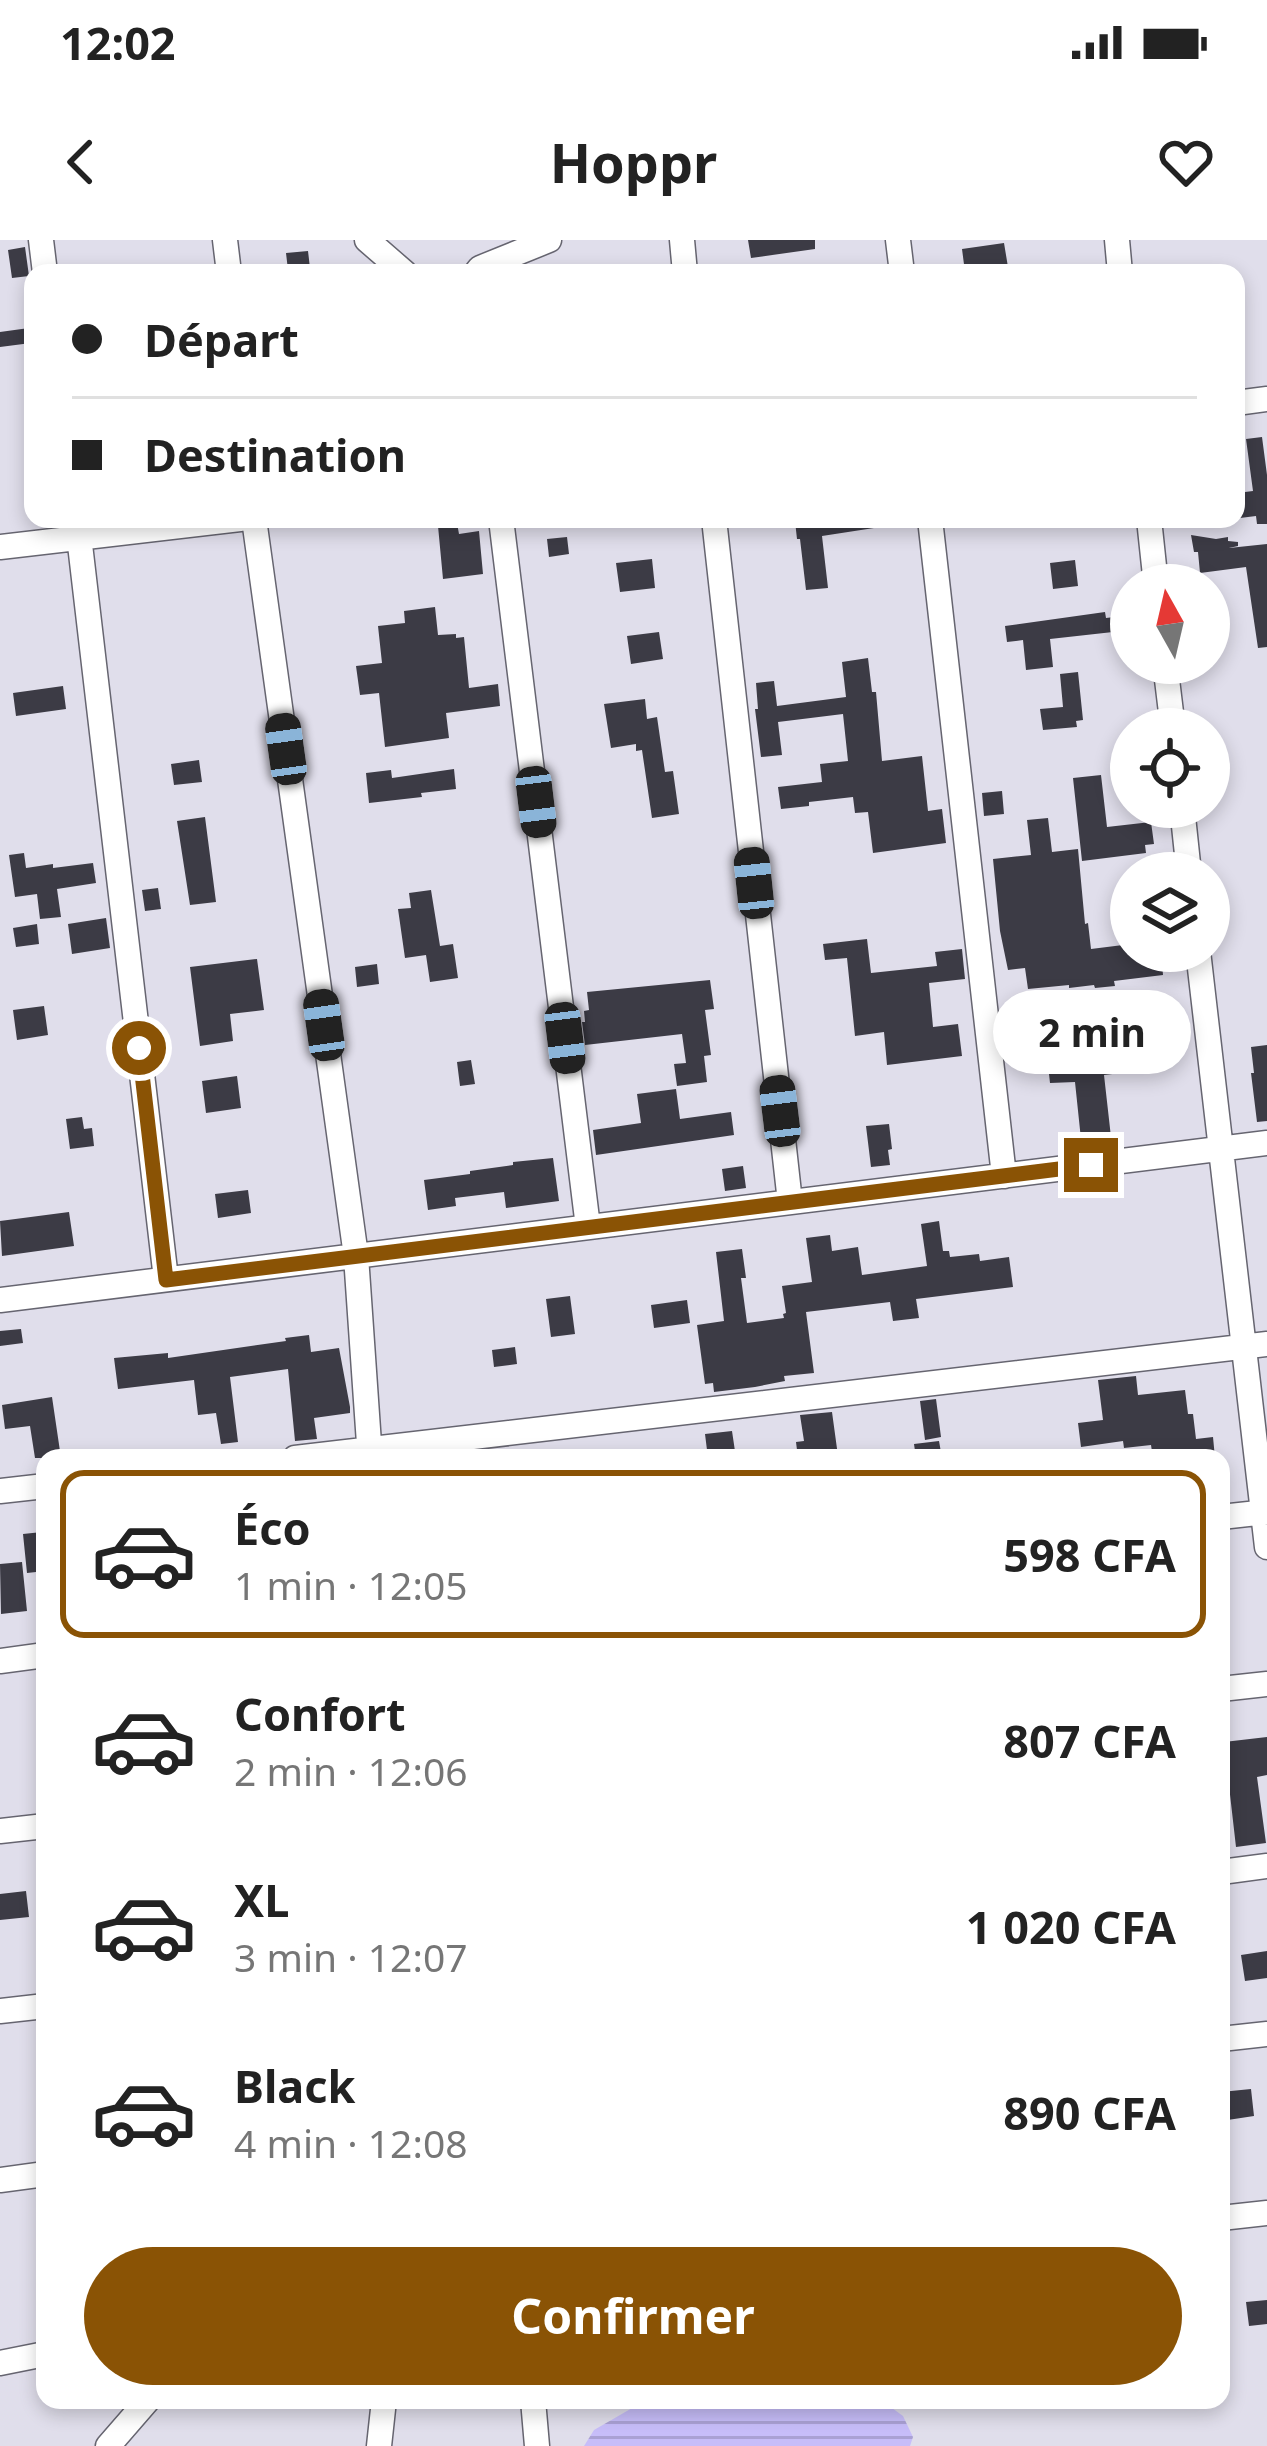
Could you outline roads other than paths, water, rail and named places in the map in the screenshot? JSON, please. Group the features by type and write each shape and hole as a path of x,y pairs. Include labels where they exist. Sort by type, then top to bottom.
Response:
{"street":[{"path":"367,240 395,264"},
{"path":"490,264 549,240"},
{"path":"0,547 78,528 166,1280"},
{"path":"255,528 356,1256 370,1449"},
{"path":"502,528 588,1227"},
{"path":"715,528 790,1202"},
{"path":"931,528 1004,1176"},
{"path":"1150,528 1154,564"},
{"path":"1200,972 1221,1149 1255,1345 1267,1547"},
{"path":"0,1300 1267,1144"},
{"path":"411,1449 1255,1345"},
{"path":"0,1490 36,1487"},
{"path":"1230,1516 1265,1512"},
{"path":"0,1661 36,1656"},
{"path":"1230,1688 1267,1684"},
{"path":"0,1832 36,1827"},
{"path":"1230,1871 1267,1866"},
{"path":"0,2011 36,2007"},
{"path":"1230,2037 1267,2033"},
{"path":"0,2180 36,2175"},
{"path":"1230,2217 1267,2213"},
{"path":"0,2363 36,2356"},
{"path":"108,2446 140,2409"},
{"path":"379,2446 383,2409"},
{"path":"534,2409 537,2446"}]}
